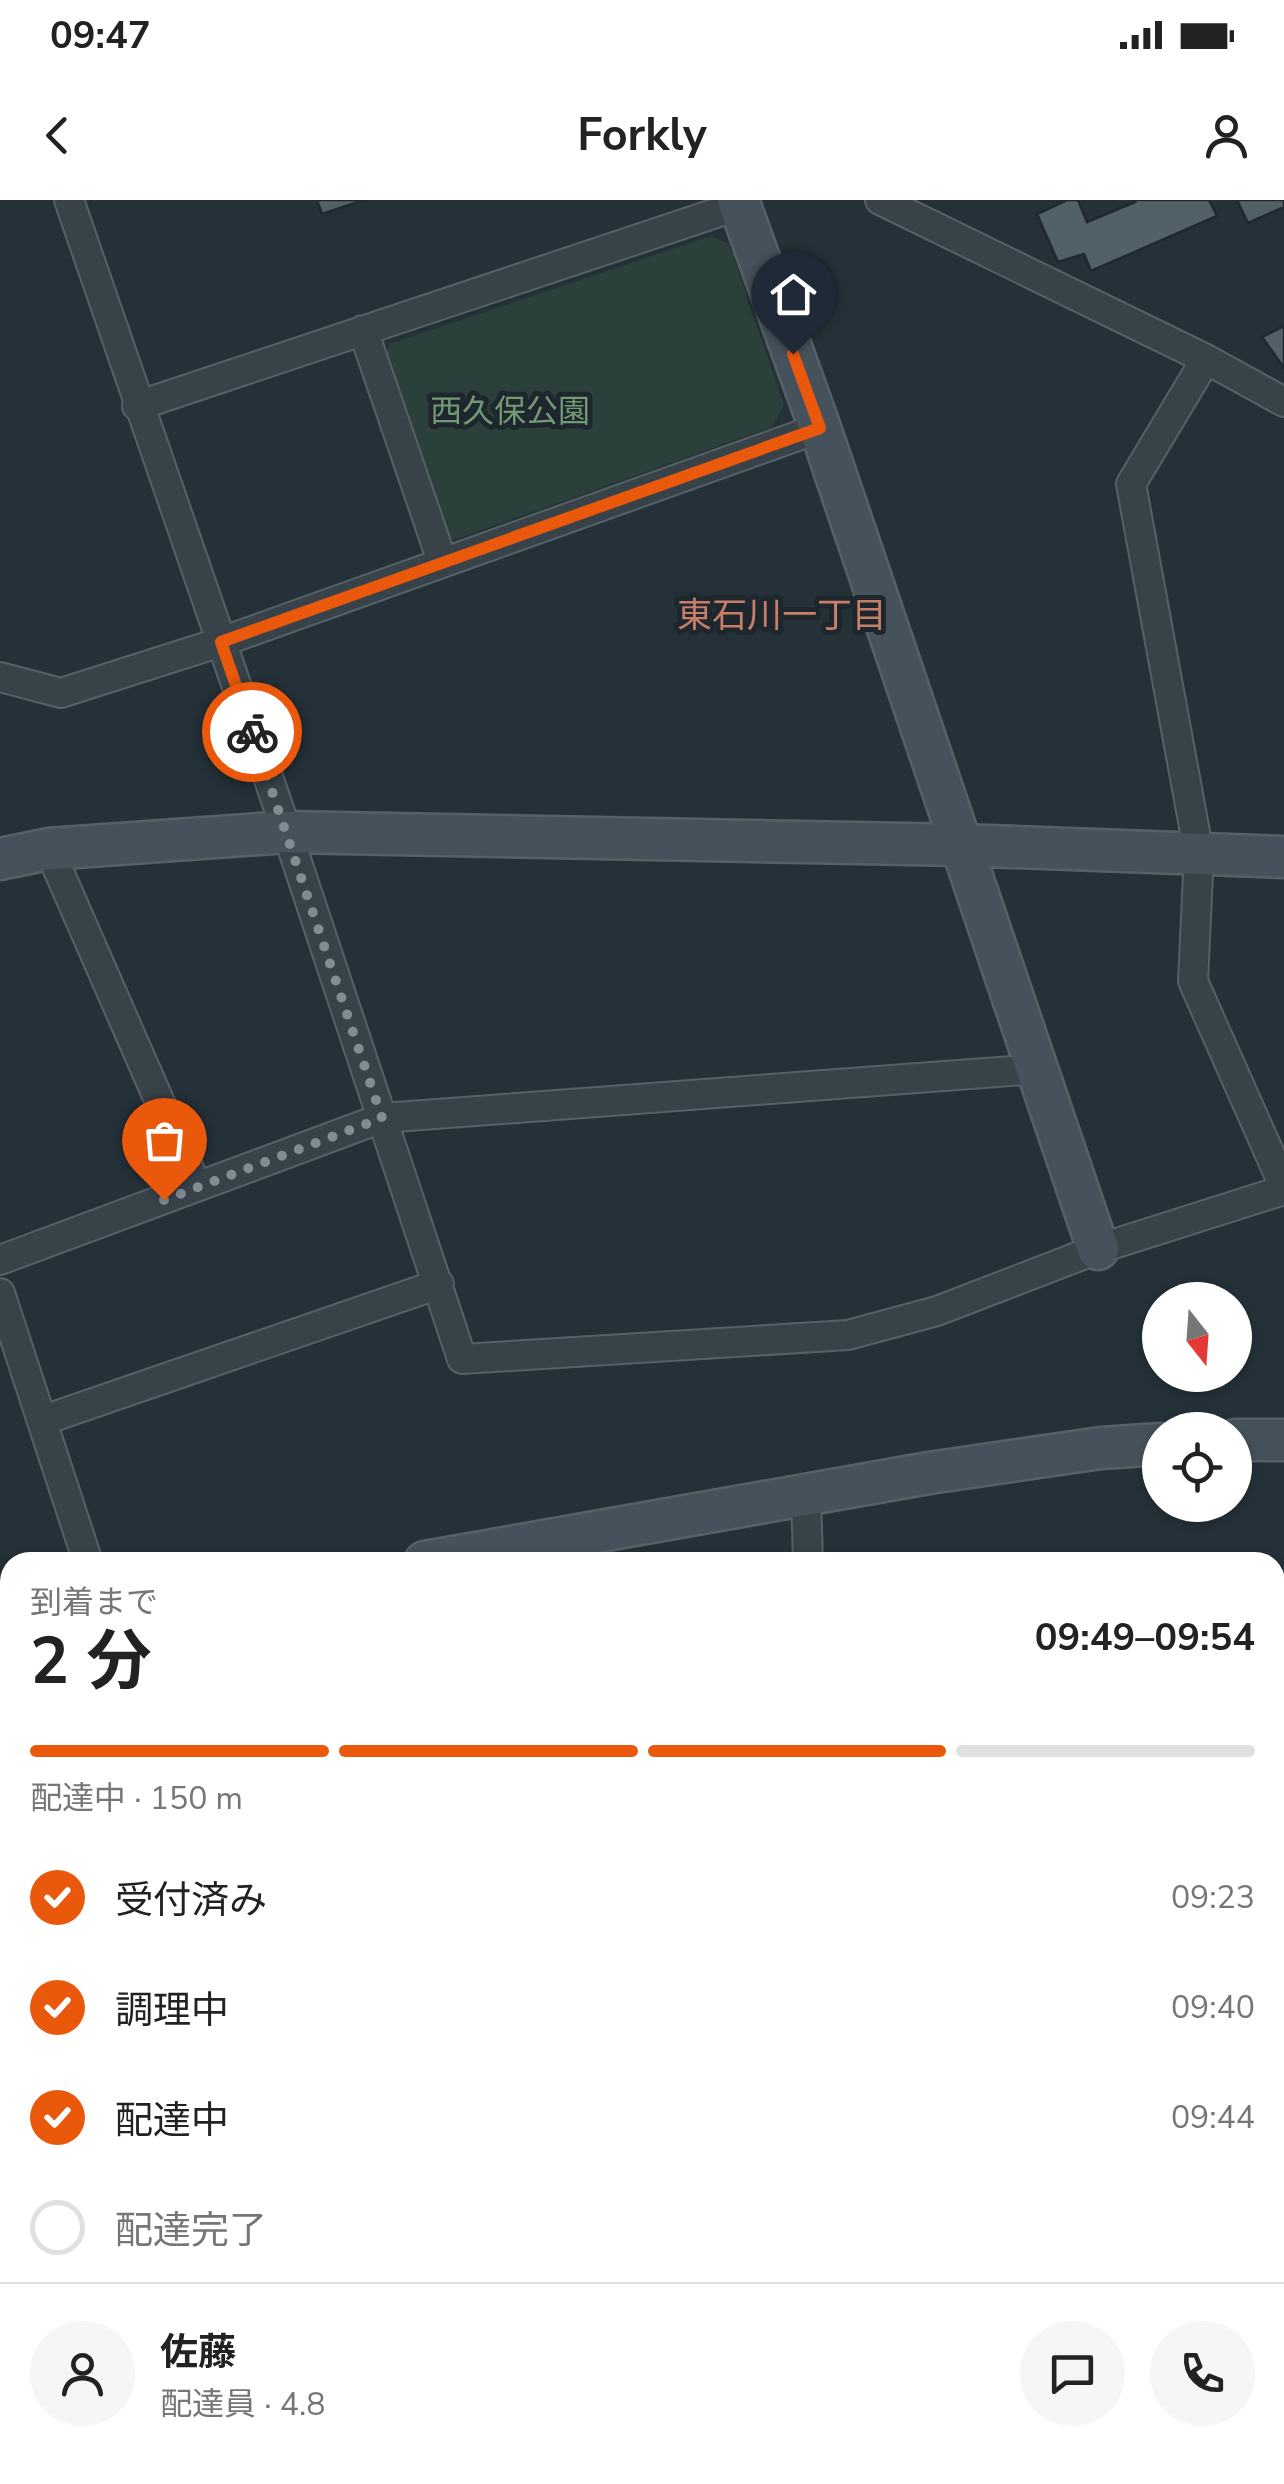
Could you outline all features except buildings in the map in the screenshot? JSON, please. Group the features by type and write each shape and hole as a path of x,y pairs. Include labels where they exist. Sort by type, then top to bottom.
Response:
{"street":[{"path":"69,200 462,1359 848,1335 937,1311 1098,1249 1284,1188 1192,981 1199,854 1132,484 1206,359"},
{"path":"880,200 1206,359 1284,402"},
{"path":"138,406 739,203 820,428 1098,1249"},
{"path":"363,330 442,561"},
{"path":"0,676 61,693 221,642 820,428"},
{"path":"0,859 48,850 286,832 962,845 1284,857"},
{"path":"48,850 196,1188"},
{"path":"0,1260 382,1118 1039,1069"},
{"path":"44,1420 439,1284"},
{"path":"0,1293 85,1552"},
{"path":"1252,1440 1284,1440"},
{"path":"480,1552 806,1494 1100,1448 1142,1445"},
{"path":"806,1494 808,1552"}],"green space":[{"name":"西久保公園","path":"711,236 729,244 784,405 772,427 454,540 440,531 383,360 389,344"}],"way so far":[{"path":"164,1200 382,1118 252,732"}],"district":[{"name":"東石川一丁目","path":"782,615"}],"route":[{"path":"252,732 221,642 820,428 793,354"}]}
